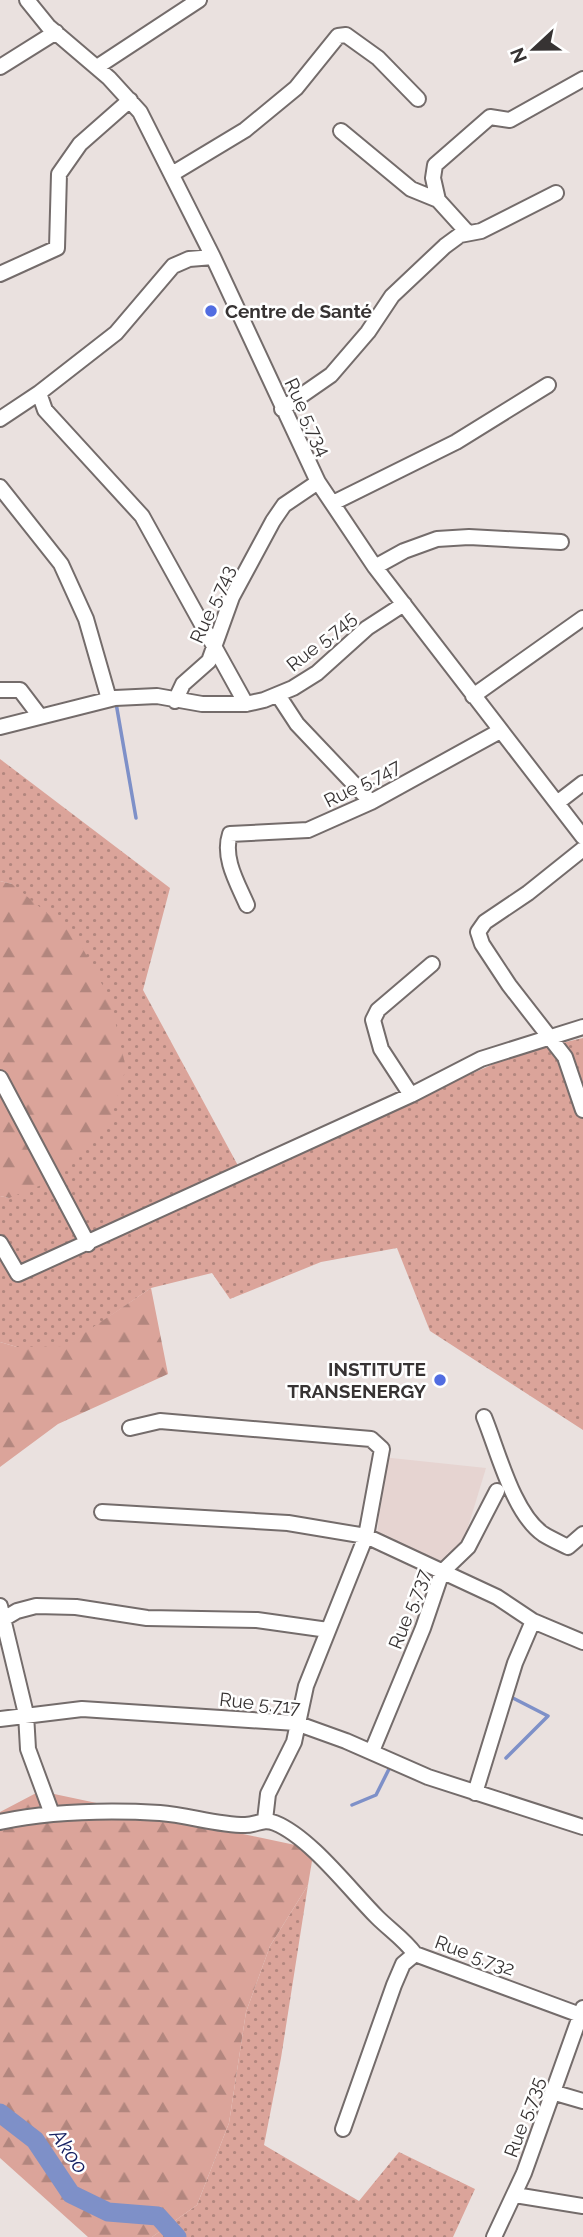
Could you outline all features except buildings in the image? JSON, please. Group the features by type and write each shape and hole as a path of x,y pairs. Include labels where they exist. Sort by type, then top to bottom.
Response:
{"street":[{"name":"Rue 5.734","path":"27,0 55,32 130,100 150,129 318,482 375,567 583,837"},
{"path":"97,68 199,0"},
{"path":"0,67 55,32"},
{"path":"172,174 245,130 296,88 338,36 346,35 378,58 418,99"},
{"path":"467,232 439,200 433,178 435,165 490,117 510,120 583,79"},
{"path":"0,274 40,258 57,247 57,191 63,167 79,145 130,100"},
{"path":"341,131 411,189 439,200"},
{"path":"282,409 331,375 368,332 392,296 445,246 467,232 481,232 556,193"},
{"path":"0,419 39,393 117,333 173,266 188,259 213,257"},
{"path":"332,503 456,442 548,385"},
{"path":"39,393 45,410 142,516 212,647 246,704"},
{"name":"Rue 5.743","path":"175,701 183,684 209,661 232,597 273,521 284,505 318,482"},
{"path":"0,487 61,564 86,619 109,699"},
{"path":"375,567 437,539 469,537 561,542"},
{"name":"Rue 5.745","path":"175,701 246,704 278,695 317,673 367,628 404,604"},
{"path":"473,696 583,618"},
{"path":"0,690 20,690 39,715"},
{"path":"278,695 297,724 370,802"},
{"path":"0,726 109,699 157,696 175,701"},
{"name":"Rue 5.747","path":"247,905 232,871 227,844 230,834 308,830 370,802 500,731"},
{"path":"557,803 583,783"},
{"path":"583,849 528,893 485,922 478,932 482,944 565,1057 583,1110"},
{"path":"411,1095 382,1049 373,1020 378,1010 432,964"},
{"path":"0,1243 18,1275 411,1095 481,1059 583,1027"},
{"path":"0,1078 89,1244"},
{"path":"484,1417 519,1505 532,1523 542,1534 568,1547 583,1534"},
{"path":"130,1428 160,1421 377,1442 382,1449 366,1536 306,1686 294,1742 268,1794 265,1819"},
{"name":"Rue 5.737","path":"372,1751 423,1628 442,1572 468,1547 497,1491"},
{"path":"102,1512 288,1523 366,1536 497,1597 533,1621 583,1643"},
{"path":"52,1814 28,1749 26,1714 1,1616 36,1606 76,1607 147,1618 257,1619 328,1630"},
{"path":"475,1793 515,1663 533,1621"},
{"name":"Rue 5.717","path":"0,1719 26,1714 109,1710 296,1723 372,1751 428,1777 583,1827"},
{"path":"0,1822 52,1814 161,1813 247,1825 265,1819 279,1824 330,1867 379,1919 401,1935 415,1954"},
{"name":"Rue 5.732","path":"343,2129 394,1984 403,1964 415,1954 582,2013"},
{"name":"Rue 5.735","path":"494,2237 514,2194 582,2013"},
{"path":"552,2092 583,2101"},
{"path":"514,2194 583,2206"}],"shaded area":[{"path":"382,1457 486,1468 455,1570 377,1545"}],"green space":[{"path":"0,759 170,888 143,990 242,1173 519,1053 583,1038 583,1430 430,1331 397,1248 321,1262 230,1299 212,1273 151,1288 65,1347 17,1347 0,1342 0,1196 9,1198 12,884 0,881"},
{"path":"0,881 12,884 77,938 110,999 126,1068 108,1127 54,1180 9,1198 0,1196"},
{"path":"151,1288 168,1374 58,1424 0,1467 0,1342 17,1347 65,1346"},
{"path":"40,1791 314,1849 308,1885 270,1946 246,2012 229,2123 197,2205 152,2237 88,2237 0,2158 0,1812"},
{"path":"308,1885 281,2058 264,2145 359,2201 399,2152 475,2189 453,2237 152,2237 197,2205 229,2123 246,2012 270,1946"}],"waterway":[{"path":"116,703 136,818"},
{"path":"506,1758 548,1716 509,1696"},
{"path":"352,1805 376,1795 391,1765"},
{"name":"Akoo","path":"0,2113 35,2140 71,2194 108,2212 158,2216 177,2237"}],"place":[{"name":"Centre de Santé","path":"211,311"},
{"name":"INSTITUTE TRANSENERGY","path":"440,1380"}]}
